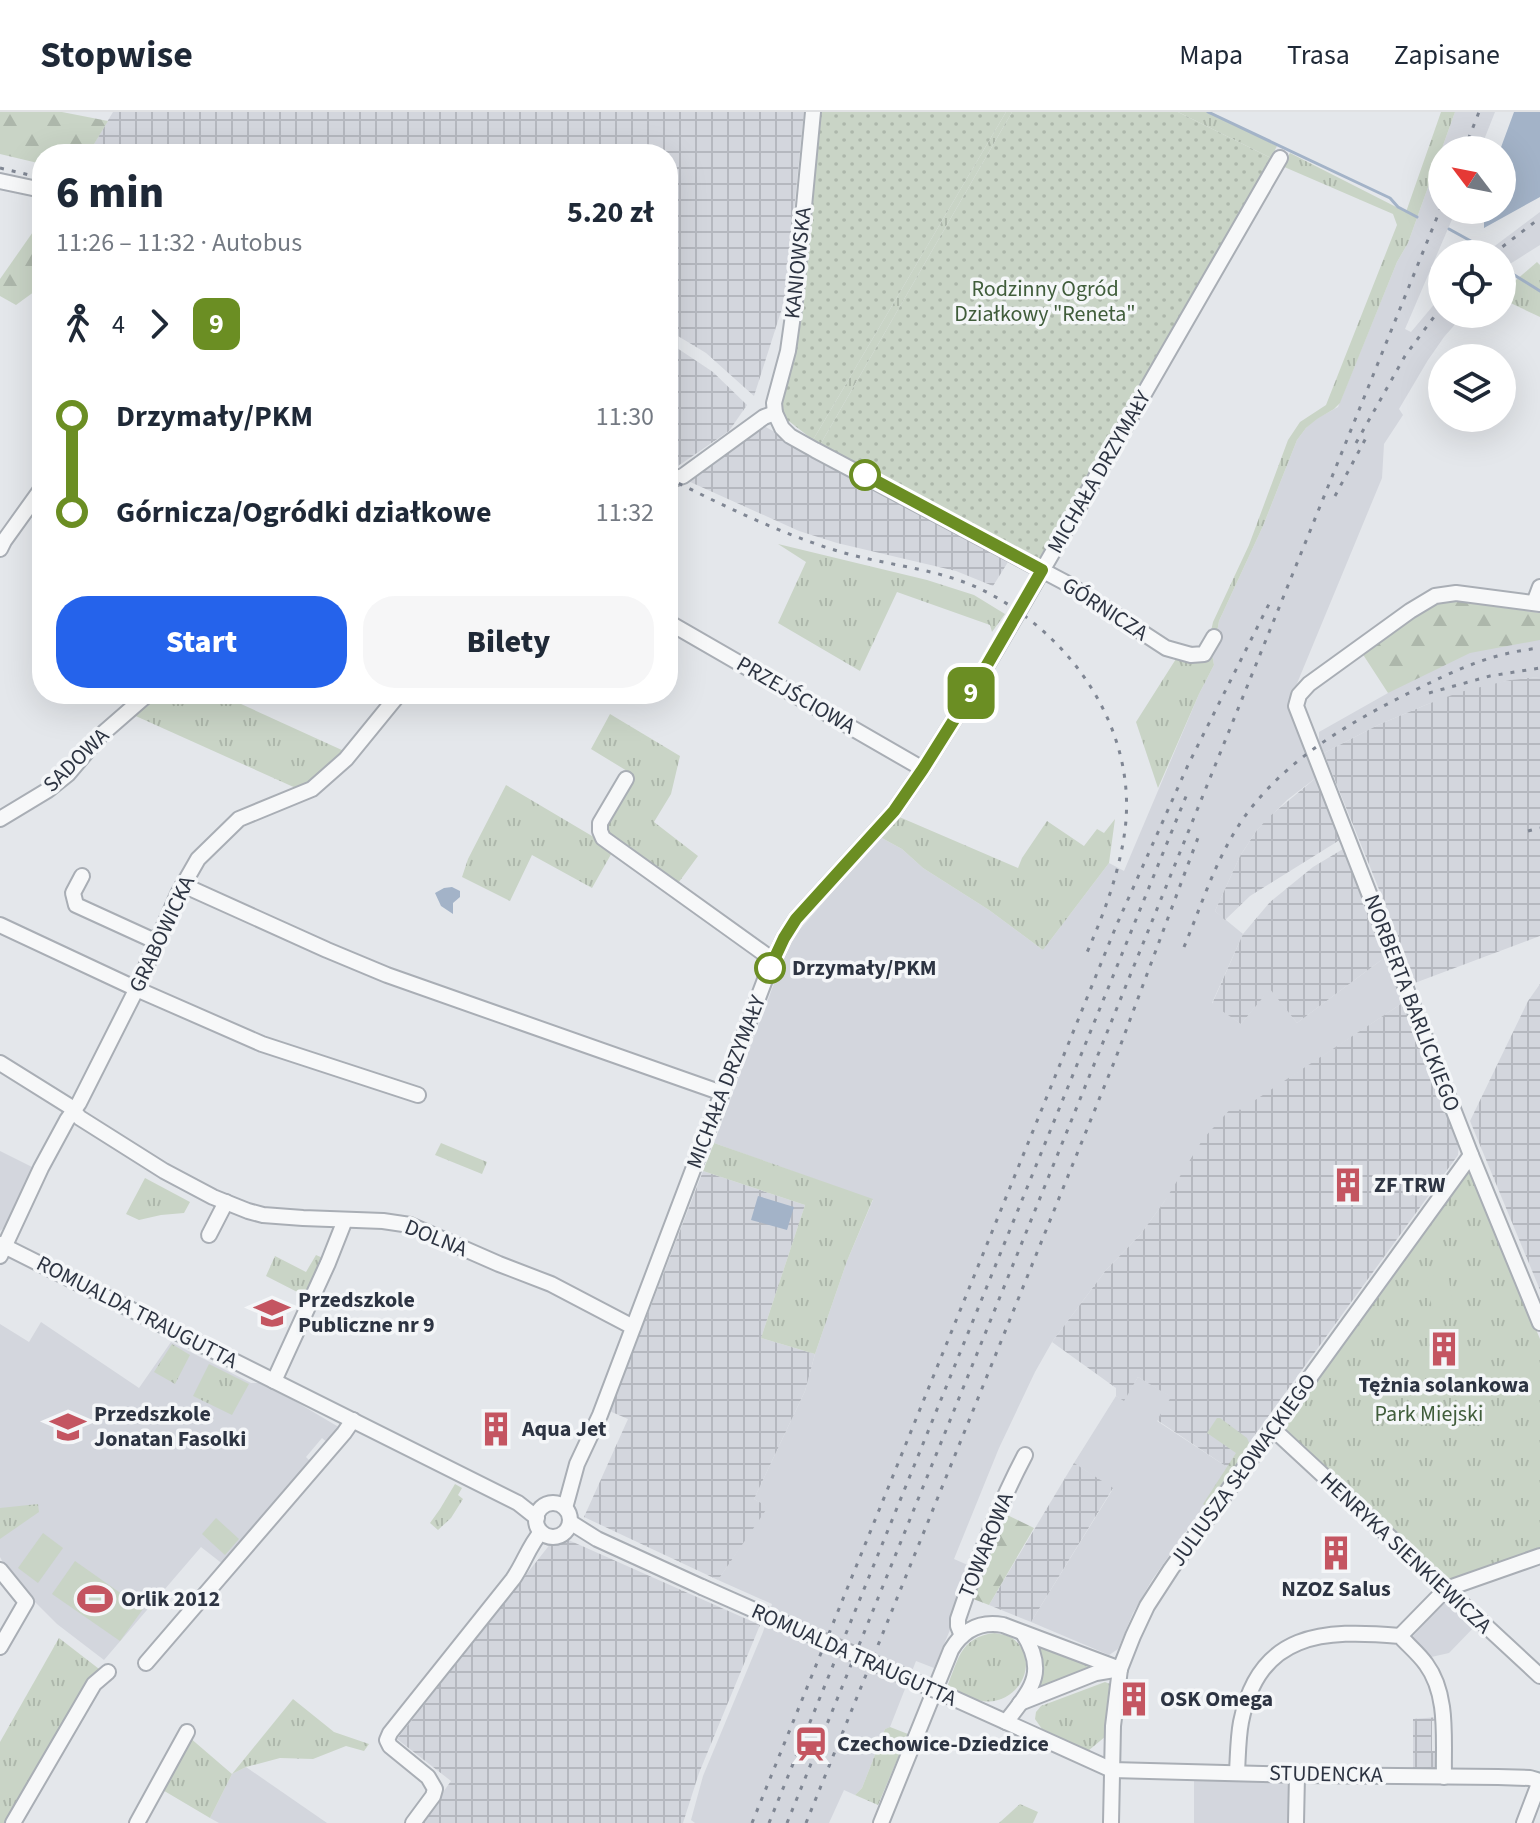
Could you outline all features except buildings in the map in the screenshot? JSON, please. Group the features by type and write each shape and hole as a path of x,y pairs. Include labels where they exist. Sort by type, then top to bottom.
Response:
{"street":[{"name":"KANIOWSKA","path":"775,413 775,395 788,351 795,301 813,112"},
{"name":"MICHAŁA DRZYMAŁY","path":"413,1823 435,1789 428,1777 390,1746 387,1740 524,1563 532,1542 553,1520 600,1415 773,960 796,919 894,811 923,769 969,696 1280,158"},
{"path":"0,181 32,188"},
{"path":"678,478 764,417 775,413"},
{"name":"GÓRNICZA","path":"775,413 790,436 1068,584 1166,648 1191,655 1204,654 1214,637"},
{"path":"0,549 32,502"},
{"path":"1537,604 1540,587"},
{"name":"NORBERTA BARLICKIEGO","path":"1537,604 1456,593 1435,596 1309,684 1297,699 1297,711 1540,1323"},
{"name":"PRZEJŚCIOWA","path":"678,628 923,769"},
{"name":"SADOWA","path":"0,819 68,774 101,735 137,704"},
{"name":"GRABOWICKA","path":"1,1249 74,1111 198,859 239,819 312,789 346,759 391,704"},
{"path":"626,779 600,823 603,838 773,960"},
{"path":"82,876 73,893 76,905 157,942"},
{"path":"183,885 387,975 722,1093"},
{"path":"0,925 262,1044 418,1095"},
{"name":"DOLNA","path":"0,1063 164,1171 226,1202 263,1215 410,1225 551,1284 633,1327"},
{"name":"JULIUSZA SŁOWACKIEGO","path":"1111,1823 1113,1726 1120,1669 1147,1606 1471,1155"},
{"path":"209,1235 226,1202"},
{"path":"274,1381 345,1220"},
{"name":"ROMUALDA TRAUGUTTA","path":"1,1249 553,1520 1112,1770"},
{"path":"146,1663 353,1420"},
{"name":"HENRYKA SIENKIEWICZA","path":"1273,1429 1540,1676"},
{"name":"TOWAROWA","path":"962,1636 958,1619 979,1556 1025,1455"},
{"path":"1400,1636 1446,1589 1540,1556"},
{"path":"0,1570 26,1602 0,1647"},
{"path":"881,1823 951,1650 973,1627 1003,1625 1120,1669"},
{"path":"1006,1722 1031,1688 1036,1673 1031,1645 1023,1633"},
{"path":"1237,1772 1245,1710 1259,1675 1277,1654 1298,1641 1327,1635 1400,1636 1426,1664 1435,1679 1443,1707 1444,1777"},
{"path":"1020,1703 1096,1673 1120,1669"},
{"path":"13,1823 94,1684 108,1672"},
{"path":"137,1823 187,1732"},
{"name":"STUDENCKA","path":"1112,1770 1498,1777 1540,1781"},
{"path":"1296,1823 1297,1775"},
{"path":"1524,1823 1540,1781"}],"shaded area":[{"path":"113,112 804,112 785,299 754,396 706,353 678,336 678,144 94,144"},
{"path":"1455,112 1495,112 1486,136 1446,136"},
{"path":"1428,187 1428,224 1450,224 1443,240 1428,240 1428,275 1405,329 1411,332 1428,312 1428,328 1452,328 1439,344 1428,344 1428,360 1399,409 1403,415 1384,444 1382,478 1291,698 1317,777 1287,800 1257,830 1240,856 1215,911 1243,934 1212,1003 1241,1024 1270,988 1297,1023 1388,955 1404,1002 1240,1111 1234,1106 1140,1235 1106,1270 1052,1342 999,1448 954,1559 970,1566 971,1580 934,1668 916,1661 862,1788 855,1795 844,1790 829,1823 695,1823 691,1820 703,1776 772,1604 718,1580 767,1507 754,1499 805,1391 847,1261 873,1200 714,1143 790,941 880,837 902,849 923,868 989,910 1043,950 1109,863 1124,871 1214,665 1212,654 1219,621 1263,526 1297,440 1316,419 1338,407 1397,262 1408,243"},
{"path":"1540,212 1540,245 1516,260 1516,240 1503,240"},
{"path":"678,349 713,372 747,405 729,431 678,466"},
{"path":"764,426 1008,562 993,586 956,571 799,531 688,481"},
{"path":"1455,601 1540,613 1540,677 1510,680 1428,704 1324,753 1319,732 1388,693"},
{"path":"1540,677 1540,936 1412,984 1389,914 1324,753 1378,725 1460,692 1510,680"},
{"path":"1317,777 1343,838 1250,896 1225,920 1215,911 1240,856 1270,816"},
{"path":"1343,849 1388,955 1297,1023 1270,989 1241,1024 1212,1004 1243,934 1270,902 1313,867"},
{"path":"1540,984 1540,1290 1470,1121 1528,1001"},
{"path":"1404,1002 1459,1143 1458,1155 1230,1469 1157,1420 1171,1397 1138,1377 1124,1401 1116,1396 1116,1388 1052,1342 1106,1270 1140,1235 1203,1139 1234,1105 1240,1110"},
{"path":"0,1151 34,1168 15,1203 18,1206 8,1227 0,1231"},
{"path":"703,1171 805,1205 761,1338 815,1354 805,1391 754,1499 768,1507 718,1580 584,1517 628,1419 607,1410"},
{"path":"41,1322 139,1388 171,1342 251,1383 261,1383 276,1390 342,1429 329,1444 322,1438 306,1457 312,1463 224,1565 201,1547 104,1660 57,1624 11,1578 0,1557 0,1324 29,1342"},
{"path":"1138,1377 1172,1397 1157,1421 1230,1469 1152,1580 1133,1613 1118,1649 1109,1655 1031,1622 1113,1489 1074,1463 1116,1396 1124,1400"},
{"path":"1074,1463 1113,1488 1031,1622 989,1605"},
{"path":"564,1538 760,1625 699,1773 683,1823 421,1823 451,1781 397,1739 551,1543"},
{"path":"1447,1599 1477,1624 1449,1653 1427,1658 1411,1642 1413,1636"},
{"path":"1439,1717 1439,1720 1432,1721 1432,1751 1440,1751 1439,1769 1434,1773 1413,1773 1413,1719"},
{"path":"246,1767 327,1823 219,1823 210,1818 232,1774"},
{"path":"1194,1780 1290,1783 1289,1823 1194,1823"}],"green space":[{"path":"0,112 62,112 108,121 94,144 32,144 32,162 0,154"},
{"path":"820,112 1006,112 813,440 776,411 796,347"},
{"path":"1006,112 1012,112 820,445 813,440"},
{"name":"Rodzinny Ogród Działkowy \"Reneta\"","path":"1012,112 1178,112 1271,158 1038,561 820,445"},
{"path":"1178,112 1211,112 1277,146 1271,158"},
{"path":"1441,112 1455,112 1446,136 1433,136"},
{"path":"1428,149 1428,187 1408,243 1397,262 1340,403 1306,428 1297,440 1263,526 1219,621 1212,654 1214,665 1158,788 1136,722 1181,651 1202,650 1210,636 1213,622 1249,545 1288,440 1300,422 1326,405 1397,225 1393,214 1282,166 1290,153 1406,212"},
{"path":"32,233 32,293 16,305 0,296 0,279"},
{"path":"1537,262 1540,265 1540,317 1516,306 1516,280"},
{"path":"778,544 927,580 974,595 1005,614 992,632 990,625 897,592 860,671 778,623 806,562"},
{"path":"1455,601 1540,613 1540,640 1470,653 1388,693 1362,653 1435,603"},
{"path":"140,704 241,704 344,751 315,780 298,789 129,713"},
{"path":"610,714 680,756 671,794 654,822 698,856 676,886 607,835 604,823 632,774 591,749"},
{"path":"506,785 614,849 592,888 532,855 510,901 462,877"},
{"path":"897,816 1018,868 1047,821 1084,846 1097,829 1104,833 1115,819 1109,863 1043,950 989,910 923,868 902,849 880,837"},
{"path":"441,1143 487,1162 482,1174 435,1155"},
{"path":"714,1143 873,1199 847,1261 815,1354 761,1338 805,1205 703,1171"},
{"name":"Park Miejski","path":"1467,1171 1540,1339 1540,1551 1449,1581 1442,1579 1284,1430 1284,1423"},
{"path":"145,1178 190,1202 184,1213 139,1220 126,1214"},
{"path":"316,1255 325,1259 307,1297 266,1276 275,1256 306,1272"},
{"path":"1448,1273 1453,1306 1432,1309 1427,1276"},
{"path":"172,1344 190,1355 175,1384 154,1372"},
{"path":"209,1364 249,1384 232,1415 193,1396"},
{"path":"1217,1418 1247,1438 1250,1445 1206,1507 1203,1504 1236,1453 1207,1433"},
{"path":"455,1484 462,1488 458,1495 463,1499 451,1518 438,1530 430,1523"},
{"path":"38,1504 39,1512 0,1539 0,1508"},
{"path":"1001,1512 1034,1528 989,1605 968,1597"},
{"path":"216,1518 239,1539 225,1555 202,1534"},
{"path":"43,1533 63,1548 38,1583 18,1568"},
{"name":"Orlik 2012","path":"75,1561 143,1609 120,1641 52,1594"},
{"path":"994,1633 1012,1638 1021,1647 1026,1669 1015,1690 995,1701 982,1701 947,1687 958,1658 967,1645 974,1639"},
{"path":"59,1638 103,1672 6,1823 0,1823 0,1742"},
{"path":"1037,1643 1094,1667 1036,1691 1040,1673"},
{"path":"1105,1682 1110,1684 1106,1736 1088,1751 1042,1729 1035,1719 1041,1706"},
{"path":"293,1699 334,1732 369,1744 364,1751 346,1746 313,1759 280,1758 232,1774"},
{"path":"890,1727 908,1734 878,1805 855,1795 862,1788 885,1729"},
{"path":"189,1737 232,1774 210,1818 161,1789"},
{"path":"1020,1804 1038,1812 1033,1823 999,1823"}],"water":[{"path":"1514,112 1540,112 1540,197 1516,210 1516,136 1505,136"},
{"path":"452,887 460,891 460,897 453,903 453,914 441,906 435,893"},
{"path":"758,1196 794,1207 787,1230 751,1220"}],"waterway":[{"path":"1208,112 1390,198 1398,207 1417,217"},
{"path":"1449,229 1469,240"},
{"path":"1516,276 1540,291"}],"railway":[{"path":"1470,136 1479,112"},
{"path":"0,168 32,176"},
{"path":"1511,240 1540,218"},
{"path":"787,1823 1434,224"},
{"path":"1356,443 1405,356 1428,325"},
{"path":"1335,496 1367,436"},
{"path":"678,483 753,519 819,545 943,575 976,587 1009,605 1040,628 1067,655 1090,686 1108,719 1120,754 1126,792 1125,830 1119,863 1085,957"},
{"path":"752,1823 1117,924 1188,765 1272,598"},
{"path":"1184,947 1233,834 1259,798 1298,761 1366,716 1444,676 1490,658 1540,648"},
{"path":"1429,693 1490,676 1540,668"},
{"path":"769,1823 1189,789"},
{"path":"1528,831 1540,828"},
{"path":"806,1823 1115,1060 1199,835"}],"bus line":[{"name":"9","path":"770,968 796,919 894,811 923,769 1042,570 865,475"}],"place":[{"name":"Drzymały/PKM","path":"770,968"},
{"name":"ZF TRW","path":"1348,1185"},
{"name":"Przedszkole Publiczne nr 9","path":"272,1313"},
{"name":"Tężnia solankowa","path":"1444,1349"},
{"name":"Przedszkole Jonatan Fasolki","path":"68,1427"},
{"name":"Aqua Jet","path":"496,1429"},
{"name":"NZOZ Salus","path":"1336,1553"},
{"name":"Orlik 2012","path":"95,1599"},
{"name":"OSK Omega","path":"1134,1699"},
{"name":"Czechowice-Dziedzice","path":"811,1744"}]}
